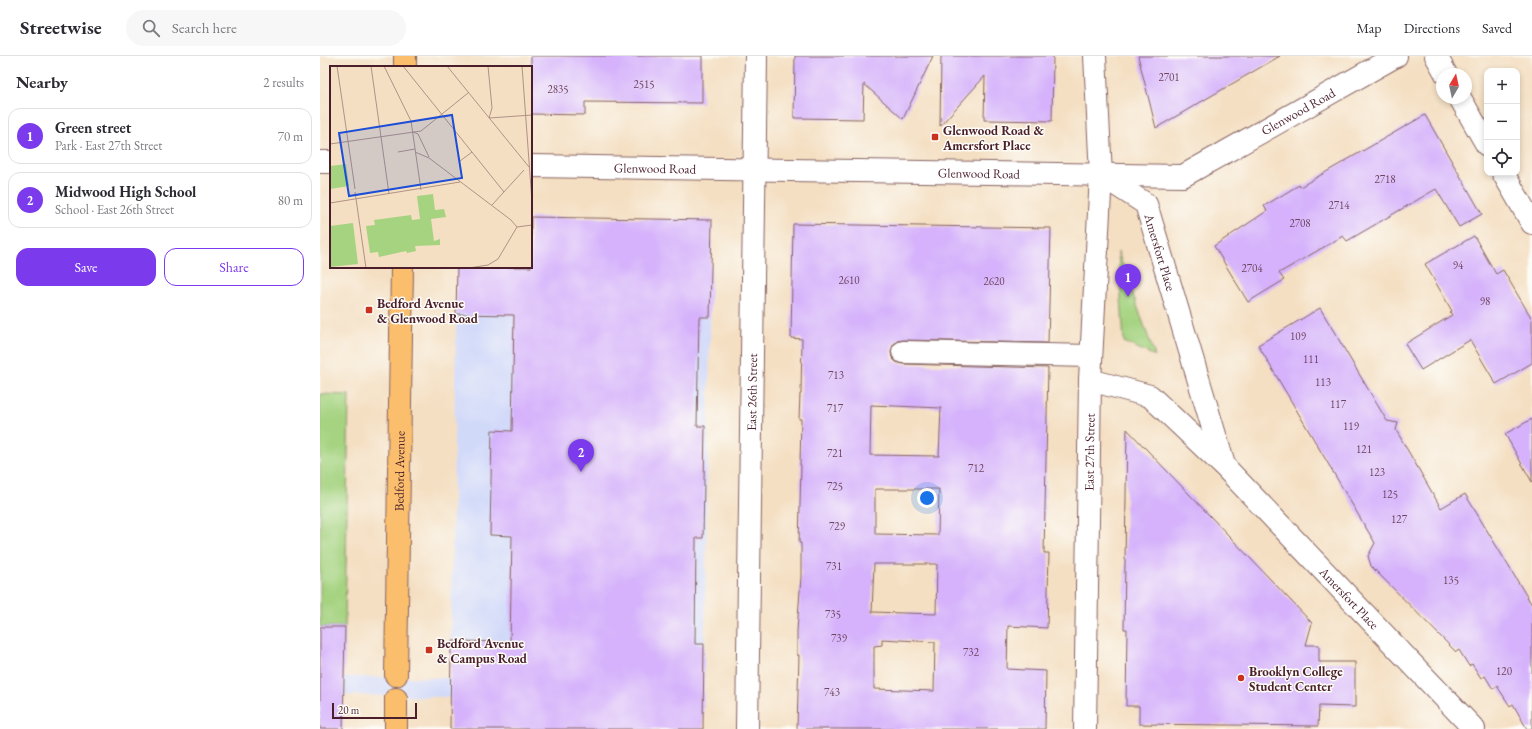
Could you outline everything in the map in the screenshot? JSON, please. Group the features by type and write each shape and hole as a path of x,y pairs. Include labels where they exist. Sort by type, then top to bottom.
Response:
{"main road":[{"name":"Bedford Avenue","path":"396,675 402,268"},
{"path":"396,699 396,729"}],"street":[{"name":"East 26th Street","path":"747,729 756,56"},
{"path":"1095,56 1101,175"},
{"name":"Glenwood Road","path":"532,166 1183,176 1396,56"},
{"path":"1436,56 1443,68"},
{"path":"1463,104 1484,140"},
{"name":"East 27th Street","path":"1086,729 1090,380 1101,175"},
{"name":"Amersfort Place","path":"1101,175 1146,204 1225,467"},
{"path":"1505,176 1532,223"},
{"path":"903,352 1091,356"},
{"name":"Amersfort Place","path":"1090,380 1150,396 1225,467 1474,729"}],"shaded area":[{"path":"532,217 712,220 703,729 450,729 450,697 344,695 343,729 320,729 345,627 344,677 450,678 457,268 532,268"}],"green space":[{"path":"1118,252 1155,356 1124,342"},
{"path":"320,394 349,395 345,627 320,627"}],"building":[{"path":"531,56 702,56 702,103 585,102 585,115 532,114"},
{"path":"795,56 933,56 903,119 864,84 863,119 794,118"},
{"path":"941,56 1053,56 1052,121 984,120 985,76 940,126"},
{"path":"1138,56 1280,56 1156,128"},
{"path":"1425,115 1482,214 1459,227 1436,189 1347,241 1343,236 1279,273 1284,280 1248,302 1214,246 1267,211 1264,206"},
{"path":"532,217 712,220 710,317 699,317 697,426 705,426 703,538 696,538 695,644 704,644 703,729 450,729 451,641 510,642 512,536 490,535 492,430 512,431 514,315 456,314 457,268 532,268"},
{"path":"793,224 1051,228 1048,343 903,340 897,341 893,345 891,352 892,358 896,362 903,364 1048,368 1044,553 1049,553 1047,628 1008,626 1007,669 1046,671 1045,729 797,729 799,655 797,655 797,631 801,577 801,543 799,543 801,419 799,419 802,339 791,338","holes":["871,405 941,408 939,456 870,455","875,489 939,489 938,535 875,534","874,564 937,564 936,614 872,612","882,639 935,642 934,691 874,689 874,646 882,645"]},
{"path":"1474,236 1496,274 1503,270 1532,319 1532,363 1496,384 1470,340 1421,370 1405,344 1452,315 1450,312 1452,311 1425,264"},
{"path":"1320,308 1387,421 1398,423 1396,430 1441,508 1465,494 1532,605 1532,729 1527,729 1513,704 1510,706 1497,686 1493,689 1485,676 1481,678 1472,664 1469,666 1459,650 1456,652 1371,566 1368,556 1375,543 1258,345"},
{"path":"1532,419 1532,482 1505,434"},
{"path":"1127,429 1312,623 1306,645 1319,645 1319,662 1355,662 1355,707 1319,706 1318,726 1139,724 1139,706 1126,706 1127,629 1124,629"},
{"path":"320,627 345,627 343,729 320,729"}],"place":[{"name":"Glenwood Road & Amersfort Place","path":"935,137"},
{"name":"Green street","path":"1128,297"},
{"name":"Bedford Avenue & Glenwood Road","path":"369,310"},
{"name":"Midwood High School","path":"581,472"},
{"name":"Bedford Avenue & Campus Road","path":"429,650"},
{"name":"Brooklyn College Student Center","path":"1241,678"}]}
